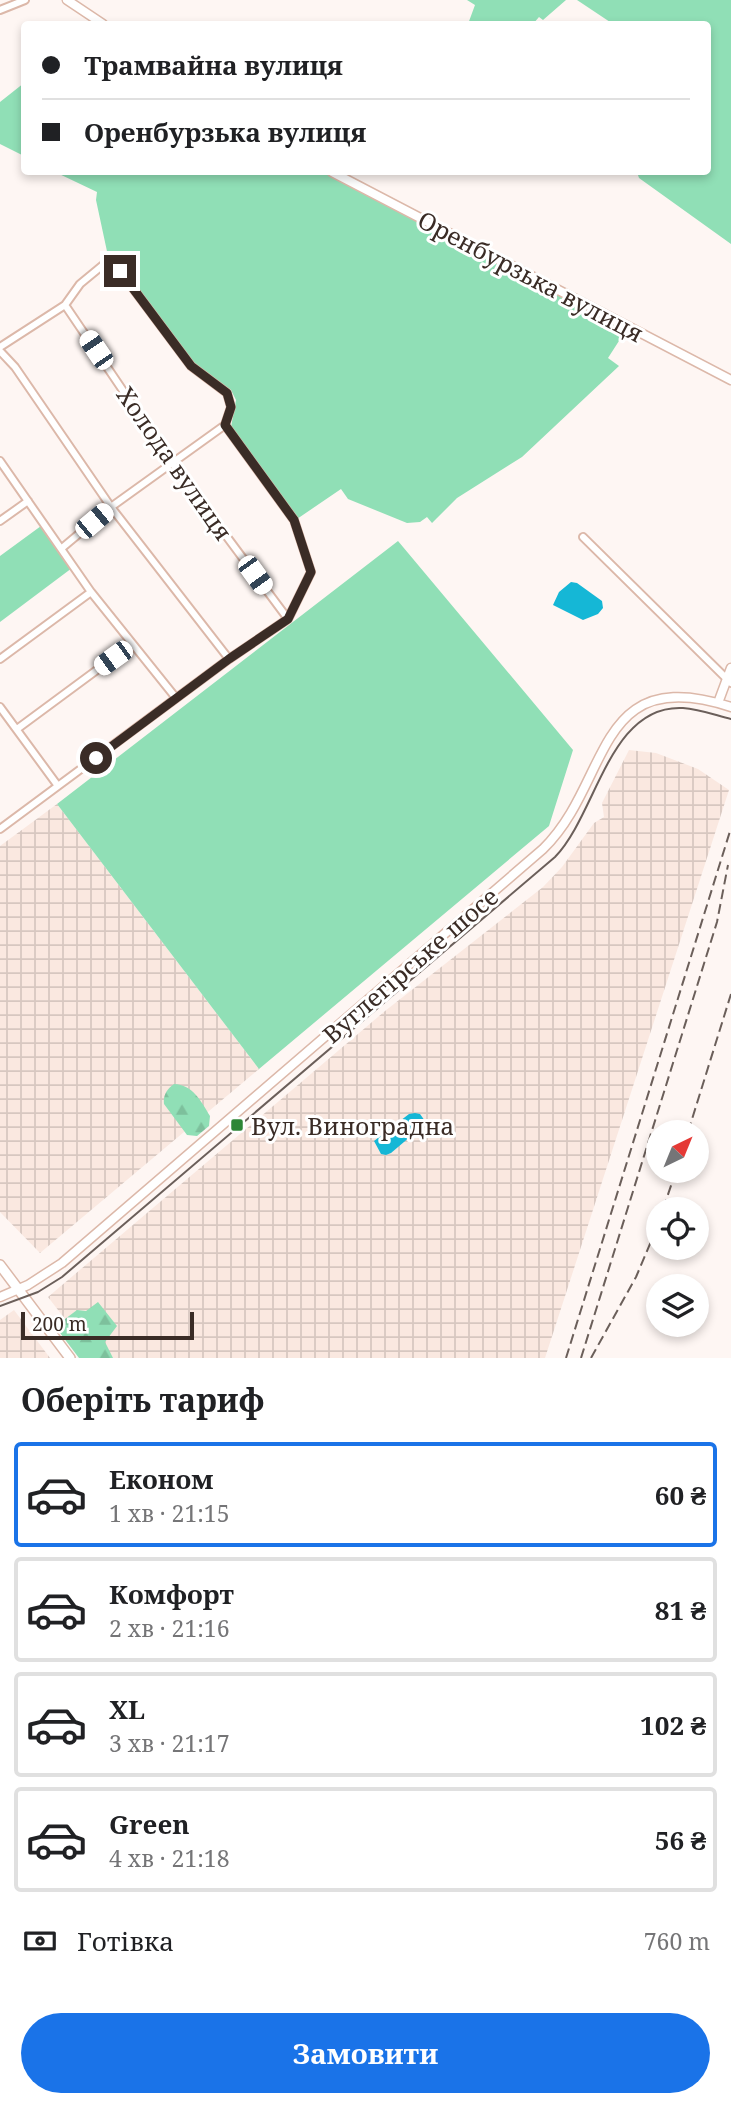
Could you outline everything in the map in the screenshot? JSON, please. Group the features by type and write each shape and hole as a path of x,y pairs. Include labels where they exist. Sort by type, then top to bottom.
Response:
{"main road":[{"path":"0,1265 70,1358"}],"street":[{"path":"0,10 25,0"},
{"path":"67,0 98,21"},
{"name":"Оренбурзька вулиця","path":"338,175 731,380"},
{"path":"62,548 111,508 225,425 231,407 227,393 191,366 120,271 103,265 80,284 65,305 0,349 111,508 229,659"},
{"name":"Холода вулиця","path":"65,305 172,463 288,619"},
{"path":"1,825 288,619 311,572 294,520 225,425"},
{"path":"0,461 91,592 176,698"},
{"path":"0,521 28,500"},
{"path":"583,537 729,680"},
{"path":"0,659 91,592"},
{"path":"17,729 132,644"},
{"path":"718,703 729,680 731,668"},
{"name":"Вуглегірське шосе","path":"0,1297 38,1280 72,1254 554,839 573,810 612,733 622,720 647,704 665,699 687,698 731,707"},
{"path":"0,707 58,786"}],"shaded area":[{"path":"629,750 656,753 698,769 729,790 545,1358 95,1358 48,1297 385,1011 543,887 562,867 594,823 604,817 602,803"},
{"path":"57,804 259,1069 40,1253 0,1212 0,846"},
{"path":"14,1310 50,1358 0,1358 0,1320"}],"green space":[{"path":"467,0 566,0 543,20 539,17 536,21 469,21 475,5"},
{"path":"577,0 731,0 731,244 638,175 711,175 711,21 608,21"},
{"path":"21,85 21,154 0,144 0,102"},
{"path":"61,175 328,175 626,330 608,358 619,366 522,457 457,498 432,523 427,517 420,522 407,523 348,499 341,489 297,519 231,427 236,400 231,390 198,368 108,256 96,200 97,192"},
{"path":"41,526 72,568 0,622 0,556"},
{"path":"398,541 573,750 549,826 259,1069 57,804"},
{"path":"174,1084 191,1091 210,1116 209,1126 197,1136 187,1135 164,1104 166,1092"},
{"path":"98,1302 117,1326 105,1342 113,1358 79,1358 57,1329 57,1325 77,1310 86,1311"}],"water":[{"path":"571,582 577,583 602,601 603,608 598,614 583,620 553,605 559,592"},
{"path":"409,1114 420,1114 425,1121 424,1125 391,1153 381,1154 374,1141"}],"tram line":[{"path":"0,1306 38,1292 62,1277 555,857 570,838 621,742 638,724 658,711 683,708 731,719"}],"railway":[{"path":"566,1358 731,828"},
{"path":"581,1358 717,922 728,865"},
{"path":"692,1120 731,994"},
{"path":"667,1197 672,1183"},
{"path":"591,1358 636,1277 646,1253"}],"place":[{"name":"Вул. Виноградна","path":"237,1125"}],"route":[{"path":"96,758 229,659 288,619 311,572 294,520 225,425 231,407 227,393 191,366 120,271"}]}
